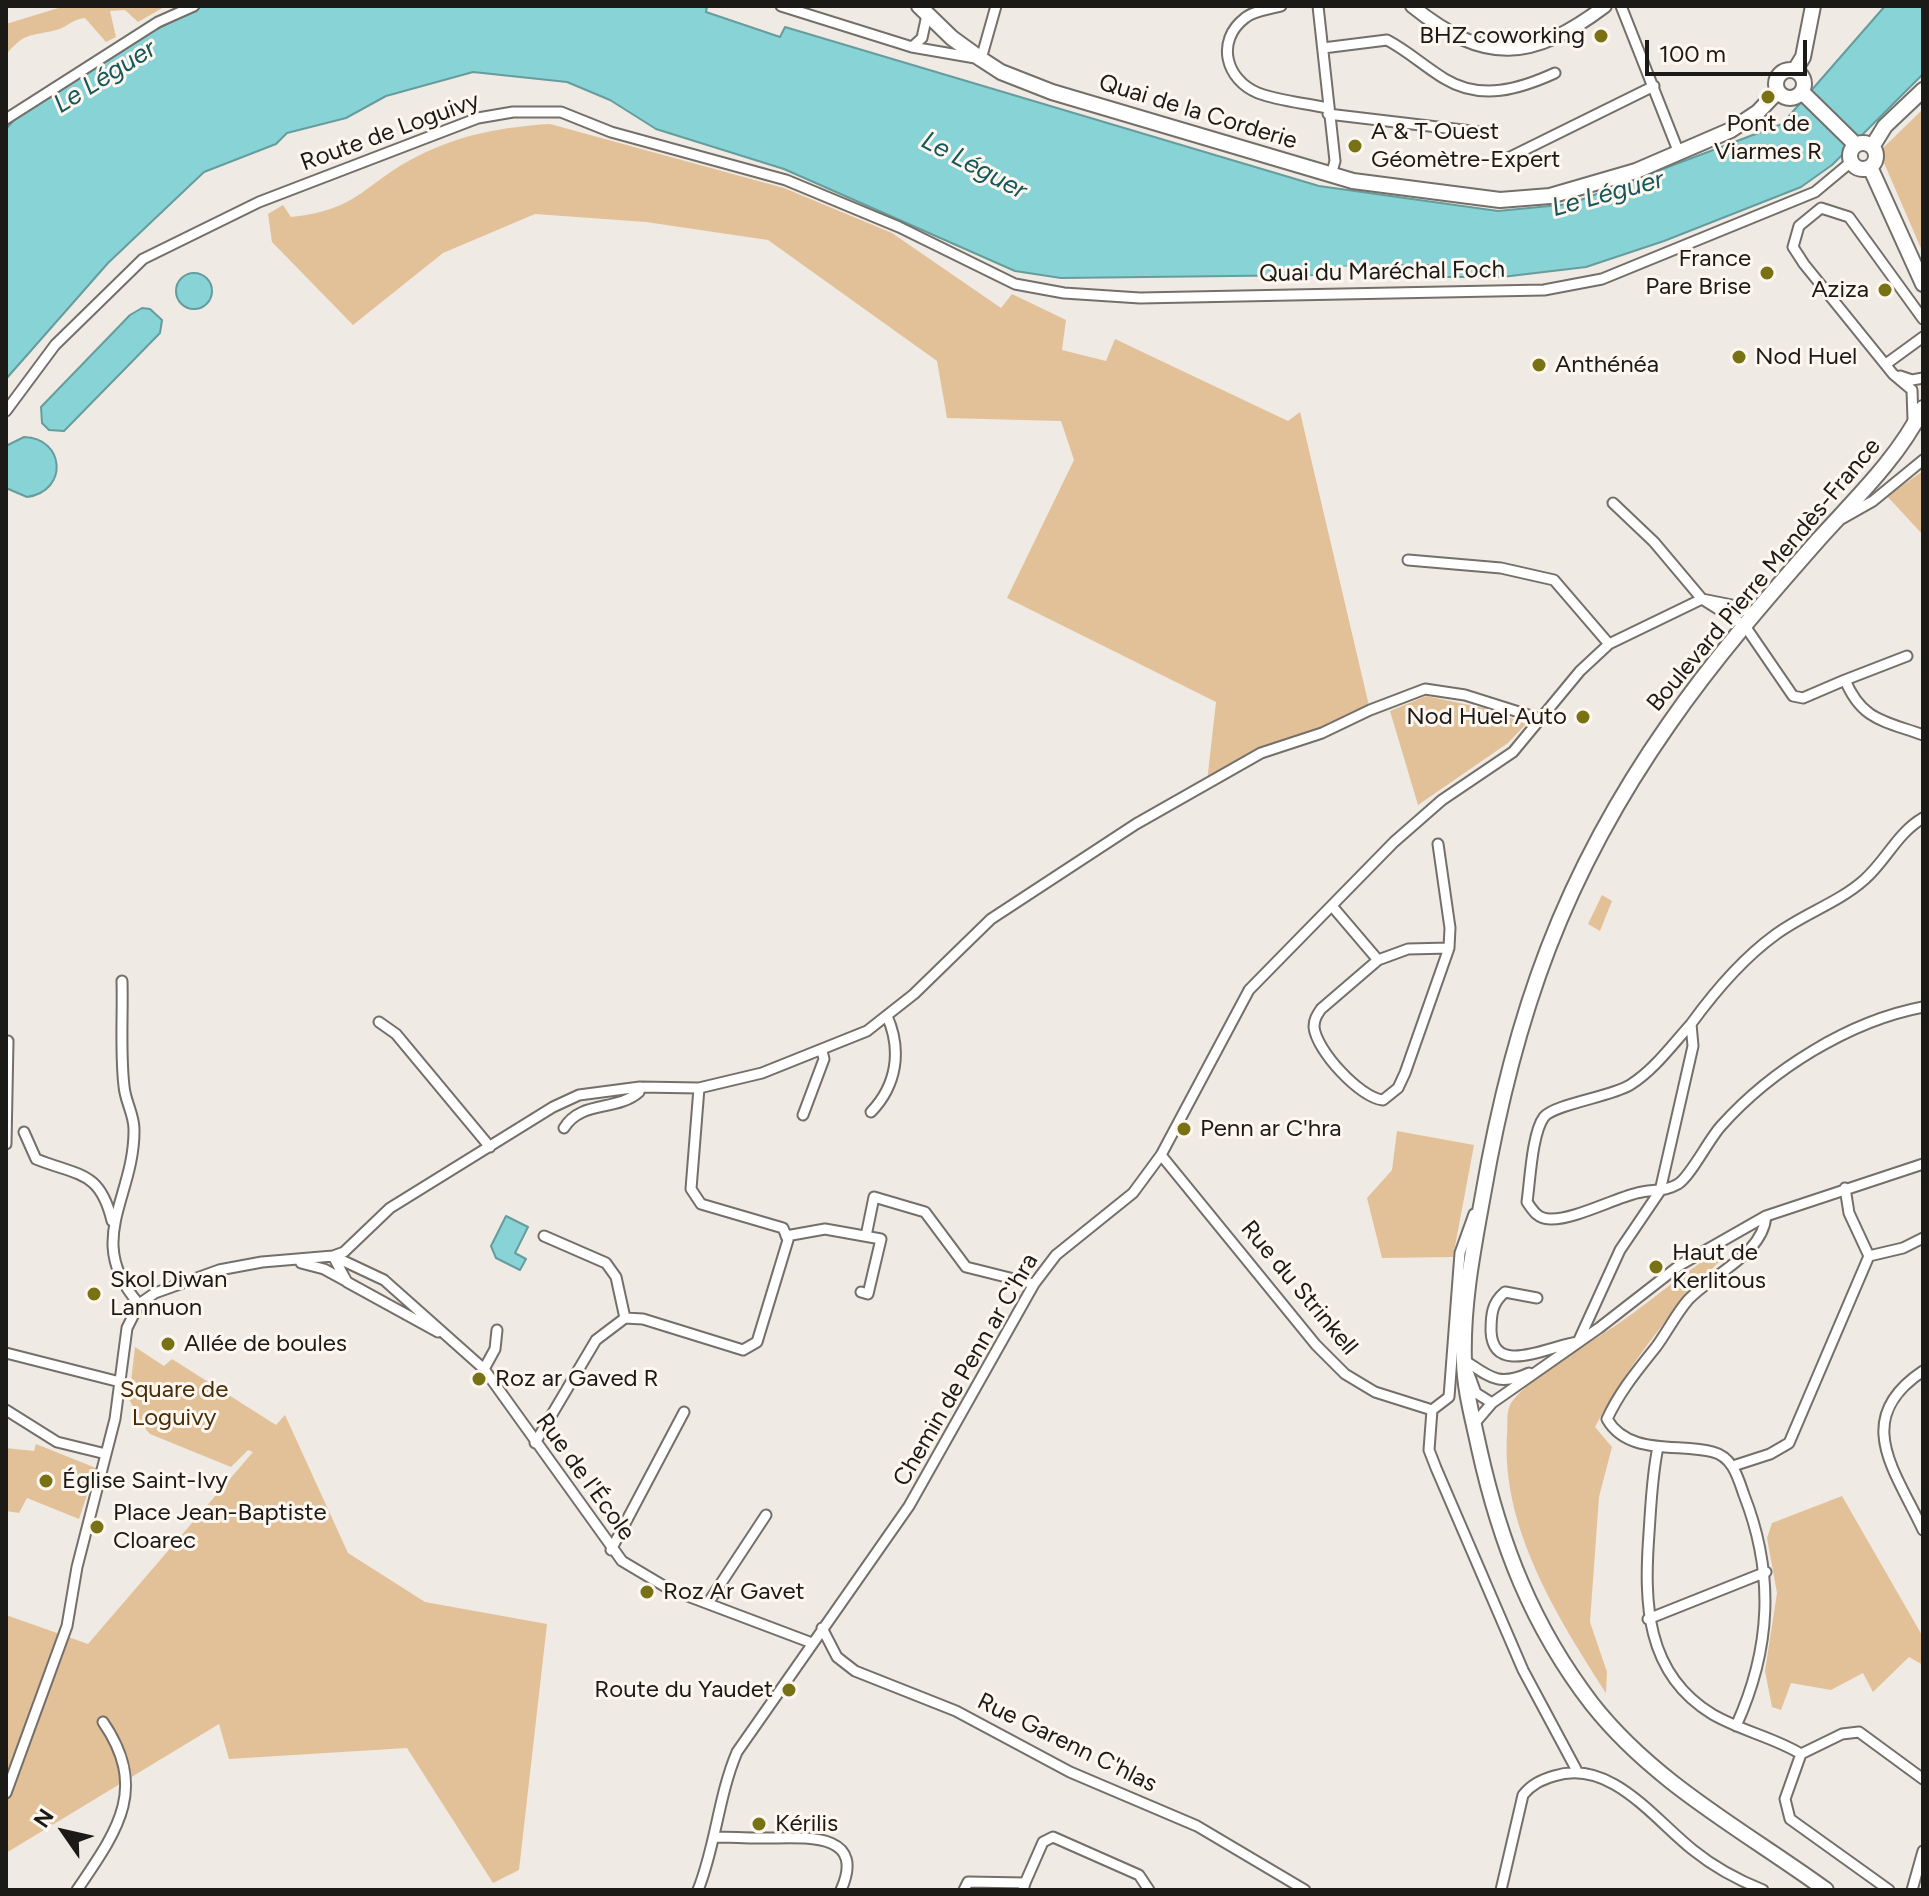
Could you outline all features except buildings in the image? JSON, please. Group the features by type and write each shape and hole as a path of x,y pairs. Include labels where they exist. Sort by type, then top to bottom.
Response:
{"main road":[{"path":"1412,6 1433,23 1478,47 1517,51 1574,27 1605,6"},
{"path":"1803,94 1791,98 1778,91 1776,81 1781,73 1795,70 1803,57 1813,6"},
{"name":"Quai de la Corderie","path":"923,10 1001,72 1052,92 1331,175 1500,200 1550,196 1636,171 1731,130 1758,112 1778,91"},
{"path":"1795,70 1804,80 1803,94"},
{"path":"1872,147 1885,126 1923,90"},
{"path":"1803,94 1855,144"},
{"path":"1855,144 1864,143 1872,147 1876,155 1870,167"},
{"path":"1855,144 1850,152 1851,162 1858,168 1870,167"},
{"path":"1870,167 1923,284"},
{"name":"Boulevard Pierre Mendès-France","path":"1826,1890 1708,1811 1666,1778 1594,1707 1537,1622 1512,1569 1493,1512 1467,1399 1464,1360 1470,1274 1507,1074 1526,1005 1570,890 1626,787 1671,720 1750,620 1913,427 1923,408"}],"street":[{"path":"6,119 158,22 194,6"},
{"path":"781,6 912,47 981,59 996,6"},
{"path":"1281,6 1245,17 1228,38 1227,61 1234,78 1257,93 1327,111 1488,133"},
{"path":"1318,6 1327,111 1335,161 1331,175"},
{"path":"1621,6 1679,153"},
{"path":"912,47 922,38 923,10"},
{"path":"1323,48 1387,40 1452,83 1496,92 1525,87 1555,73"},
{"path":"1500,162 1654,86"},
{"name":"Route de Loguivy","path":"6,411 55,345 143,259 259,202 478,118 513,112 561,112 611,132 786,180 899,227"},
{"name":"Quai du Maréchal Foch","path":"899,227 1015,284 1064,293 1140,298 1544,290 1602,279 1815,192 1851,162"},
{"path":"1913,427 1912,390 1893,374 1804,264 1793,247 1799,226 1821,208 1849,217 1923,319"},
{"path":"1886,364 1923,337"},
{"path":"1893,374 1912,380 1923,378"},
{"path":"1833,523 1873,501 1923,460"},
{"path":"1613,503 1654,542 1702,599 1750,620 1793,696 1803,698 1907,656"},
{"path":"1408,560 1501,568 1554,580 1609,644"},
{"name":"Chemin de Penn ar C'hra","path":"812,1643 909,1506 1034,1284 1056,1255 1133,1193 1161,1155 1249,990 1442,800 1513,752 1580,671 1609,644 1702,599"},
{"path":"1845,680 1853,700 1865,714 1923,735"},
{"path":"6,1793 67,1626 77,1567 106,1454 127,1328 139,1304 155,1293 219,1270 344,1252 390,1208 553,1107 579,1095 640,1087 699,1088 762,1073 867,1031 914,994 991,919 1136,824 1261,753 1322,733 1425,689 1465,695 1541,719"},
{"path":"1923,818 1908,826 1867,878 1844,896 1775,935 1742,963 1655,1065 1629,1085 1590,1102 1556,1108 1544,1117 1538,1131 1527,1202 1535,1214 1547,1219 1560,1218 1612,1199 1649,1190 1660,1191 1680,1183 1723,1123 1757,1092 1806,1055 1897,1012 1923,1007"},
{"path":"1438,844 1450,928 1449,948 1398,1088 1383,1100 1371,1099 1353,1086 1314,1031 1315,1019 1321,1009 1378,960 1408,949 1449,948"},
{"path":"1332,906 1378,960"},
{"path":"112,1221 129,1180 134,1126 124,1088 122,981"},
{"path":"871,1112 883,1100 895,1063 894,1031 887,1016"},
{"path":"379,1022 396,1034 490,1147"},
{"path":"1578,1342 1620,1250 1660,1191 1693,1046 1691,1024"},
{"path":"6,1144 8,1041"},
{"path":"803,1115 824,1059 822,1051"},
{"path":"564,1128 571,1117 584,1110 623,1103 639,1092 640,1087"},
{"path":"699,1088 691,1189 701,1204 785,1232 825,1229 881,1239 868,1294 861,1292"},
{"path":"24,1132 36,1159 84,1173 107,1198 112,1221 113,1253 125,1289 139,1304"},
{"name":"Rue du Strinkell","path":"1161,1155 1316,1345 1345,1374 1375,1392 1432,1410"},
{"path":"1474,1424 1492,1403 1680,1265 1766,1216 1923,1164"},
{"path":"1733,1466 1770,1454 1789,1443 1869,1256 1849,1213 1845,1188"},
{"path":"1484,1189 1460,1253 1449,1397 1432,1410 1429,1450 1523,1670 1576,1769"},
{"path":"866,1236 874,1197 925,1212 966,1267 1034,1284"},
{"path":"1736,1726 1744,1709 1765,1627 1766,1572 1755,1522 1733,1466 1714,1452 1658,1447 1622,1436 1613,1430 1607,1419 1622,1388 1687,1302 1723,1268 1753,1249 1765,1231 1766,1216"},
{"path":"535,1443 596,1340 625,1318 643,1319 743,1350 757,1342 785,1232"},
{"path":"544,1236 606,1263 616,1277 625,1318"},
{"path":"1869,1256 1903,1248 1923,1238"},
{"path":"333,1256 347,1282"},
{"name":"Rue de l'École","path":"333,1256 384,1280 484,1369 611,1550 639,1574 812,1643"},
{"name":"Rue de l'École","path":"262,1262 314,1265 442,1334"},
{"path":"1537,1298 1505,1292 1495,1300 1491,1319 1492,1343 1500,1353 1514,1358 1578,1342"},
{"path":"484,1369 495,1349 497,1330"},
{"path":"6,1353 120,1382"},
{"path":"1464,1360 1492,1379 1510,1381 1543,1366"},
{"path":"1464,1360 1476,1393 1492,1403"},
{"path":"1923,1371 1894,1396 1883,1418 1884,1443 1923,1530"},
{"path":"6,1410 57,1442 106,1454"},
{"path":"611,1550 684,1412"},
{"path":"1658,1447 1645,1587 1648,1619 1659,1651 1675,1678 1710,1713 1785,1744 1801,1754"},
{"path":"708,1603 766,1515"},
{"path":"1648,1619 1766,1572"},
{"name":"Rue Garenn C'hlas","path":"822,1628 837,1657 855,1671 956,1711 1070,1772 1197,1826 1305,1890"},
{"path":"698,1890 715,1837 723,1783 737,1752 812,1643"},
{"path":"77,1890 122,1815 127,1790 127,1770 121,1752 103,1722"},
{"path":"1889,1890 1790,1819 1785,1799 1801,1754 1842,1734 1859,1732 1923,1779"},
{"path":"1501,1890 1523,1795 1532,1784 1576,1769 1605,1778 1621,1788 1695,1852 1718,1868 1763,1890"},
{"path":"715,1837 814,1835 834,1845 845,1857 847,1876 841,1890"},
{"path":"964,1890 968,1882 1024,1886 1043,1842 1053,1837 1139,1875 1149,1890"},
{"path":"1912,1890 1923,1851"}],"green space":[{"path":"65,6 166,6 138,22 125,10 110,11 116,37 106,42 85,18 60,29 23,38 6,55 6,24"},
{"path":"1923,109 1923,253 1881,156 1883,148"},
{"path":"550,124 784,188 892,233 1001,308 1012,294 1066,320 1062,350 1106,361 1115,339 1288,421 1300,412 1370,710 1261,753 1207,782 1216,702 1007,598 1074,460 1061,421 947,418 937,361 768,240 646,222 535,214 443,253 353,325 272,242 268,214 283,205 291,217 332,208 360,194 400,166 450,142 499,130"},
{"path":"1923,471 1923,535 1887,496"},
{"path":"1426,696 1488,709 1526,724 1508,743 1418,805 1390,711"},
{"path":"1602,895 1612,901 1600,931 1588,924"},
{"path":"1397,1131 1474,1145 1453,1257 1382,1258 1367,1198 1392,1170"},
{"path":"1721,1249 1721,1260 1652,1339 1595,1427 1612,1447 1599,1497 1590,1622 1607,1672 1606,1693 1552,1603 1523,1538 1513,1504 1508,1470 1509,1408 1518,1395 1545,1372"},
{"name":"Square de Loguivy","path":"135,1347 164,1366 172,1359 276,1425 285,1415 348,1553 425,1602 547,1624 519,1870 493,1883 407,1748 229,1759 219,1724 6,1853 6,1615 88,1644 253,1452 248,1450 231,1467 150,1434 129,1399"},
{"path":"36,1444 96,1468 79,1519 27,1498 19,1513 6,1511 6,1448 34,1451"},
{"path":"1842,1496 1923,1637 1923,1665 1909,1657 1873,1692 1863,1673 1831,1690 1791,1683 1781,1710 1772,1707 1765,1671 1777,1593 1767,1538 1772,1523"}],"water":[{"name":"Le Léguer","path":"202,6 707,6 706,12 780,37 785,27 1319,186 1498,211 1570,204 1782,124 1885,6 1923,6 1923,74 1832,165 1801,187 1664,241 1586,267 1502,277 1432,277 1431,265 1318,267 1317,275 1061,278 1015,271 784,169 656,129 610,100 567,82 473,72 386,96 346,118 287,133 276,144 204,172 108,263 6,379 6,129 15,119 157,29"},
{"path":"194,273 207,278 212,291 207,304 194,309 181,304 176,291 181,278"},
{"path":"142,308 150,309 162,320 160,333 64,431 49,430 42,423 41,407 130,315"},
{"path":"24,437 48,446 57,465 50,485 41,493 27,497 6,488 6,446"},
{"path":"506,1216 528,1227 515,1253 526,1259 520,1270 496,1258 491,1246"}],"pier":[{"path":"1431,265 1432,281 1428,279 1427,269 1321,271 1317,279 1317,267"}],"place":[{"name":"BHZ coworking","path":"1601,36"},
{"name":"Pont de Viarmes R","path":"1768,97"},
{"name":"A & T Ouest Géomètre-Expert","path":"1355,146"},
{"name":"France Pare Brise","path":"1767,273"},
{"name":"Aziza","path":"1885,290"},
{"name":"Nod Huel","path":"1739,357"},
{"name":"Anthénéa","path":"1539,365"},
{"name":"Nod Huel Auto","path":"1583,717"},
{"name":"Penn ar C'hra","path":"1184,1129"},
{"name":"Haut de Kerlitous","path":"1656,1267"},
{"name":"Skol Diwan Lannuon","path":"94,1294"},
{"name":"Allée de boules","path":"168,1344"},
{"name":"Roz ar Gaved R","path":"479,1379"},
{"name":"Église Saint-Ivy","path":"46,1481"},
{"name":"Place Jean-Baptiste Cloarec","path":"97,1527"},
{"name":"Roz Ar Gavet","path":"647,1592"},
{"name":"Route du Yaudet","path":"789,1690"},
{"name":"Kérilis","path":"759,1824"}]}
